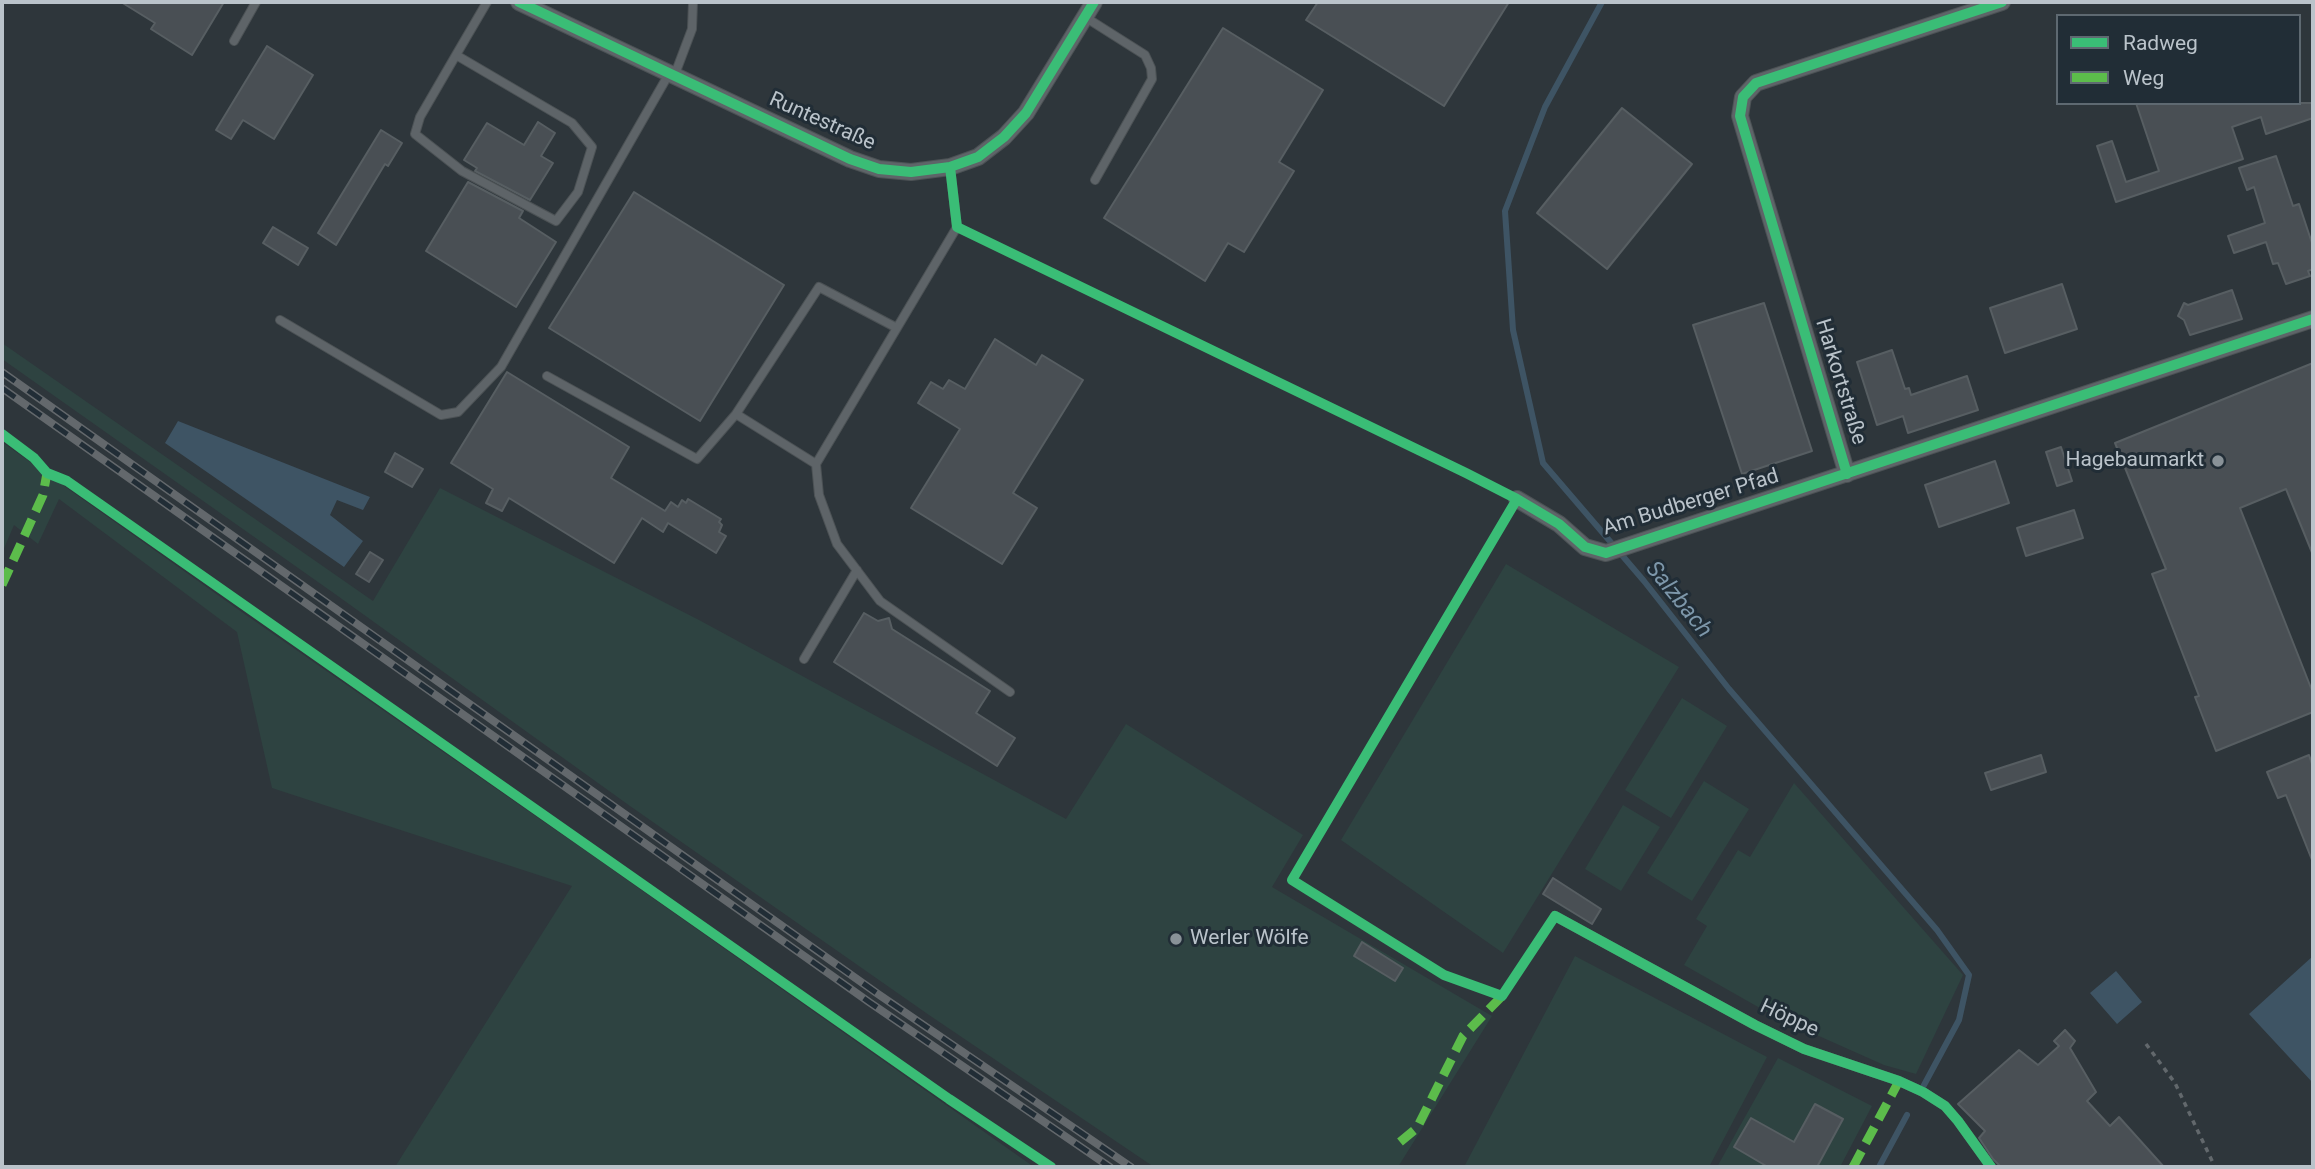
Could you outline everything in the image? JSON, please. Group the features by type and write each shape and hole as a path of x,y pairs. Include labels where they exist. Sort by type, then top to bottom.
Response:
{"street":[{"name":"Runtestraße","path":"519,2 850,159 879,169 911,172 950,167 978,157 1004,137 1026,113 1094,2"},
{"name":"Harkortstraße","path":"2002,2 1756,83 1743,97 1740,116 1847,474 2313,319"},
{"name":"Am Budberger Pfad","path":"1517,499 1559,524 1585,547 1606,553 1847,474"}],"lane":[{"path":"234,41 256,2"},
{"path":"456,55 572,122 592,147 578,192 556,221 462,171 415,134 419,117 487,2"},
{"path":"280,320 441,415 458,412 501,367 672,73 692,29 693,2"},
{"path":"1085,17 1145,55 1152,68 1152,79 1095,180"},
{"path":"950,167 957,227 816,464 819,495 837,544 880,601 1010,692"},
{"path":"547,376 696,459 736,414 819,287 897,328"},
{"path":"736,414 816,464"},
{"path":"804,659 857,570"},
{"name":"Höppe","path":"1555,916 1804,1049 1899,1081 1923,1092 1945,1106 1991,1167"}],"path":[{"path":"2146,1044 2175,1083 2215,1167"}],"green space":[{"path":"2,343 373,601 440,488 699,620 1066,819 1126,724 1303,835 1272,887 1492,1016 1398,1167 1154,1167 929,1015 630,806 2,359"},
{"path":"2,442 1034,1167 395,1167 572,886 272,788 237,632 59,499 38,544 14,525 2,553"},
{"path":"1506,564 1679,667 1503,953 1341,840"},
{"path":"1682,698 1727,726 1671,818 1625,790"},
{"path":"1704,781 1749,809 1692,901 1647,873"},
{"path":"1794,783 1963,975 1916,1074 1884,1065 1774,1016 1684,965 1707,926 1696,919 1738,850 1750,857"},
{"path":"1623,805 1660,827 1621,891 1585,869"},
{"path":"1575,956 1767,1057 1709,1167 1464,1167"},
{"path":"1778,1058 1872,1106 1840,1167 1717,1167"}],"water":[{"path":"178,421 370,497 363,510 337,500 330,515 363,541 344,567 165,443"},
{"path":"2313,956 2313,1083 2249,1014"},
{"path":"2116,971 2142,1002 2117,1024 2090,993"}],"building":[{"path":"121,2 224,2 192,55 151,29 155,23"},
{"path":"1318,2 1509,2 1444,106 1306,20"},
{"path":"1223,28 1323,90 1279,162 1294,171 1244,252 1228,243 1205,281 1104,218"},
{"path":"267,46 313,75 274,139 243,120 231,139 216,130"},
{"path":"2313,103 2313,118 2266,134 2261,117 2232,127 2243,159 2116,202 2097,146 2112,141 2126,182 2159,171 2137,105"},
{"path":"1622,108 1692,164 1607,269 1537,213"},
{"path":"538,122 555,133 541,156 553,163 530,200 475,171 477,168 464,160 487,123 524,145"},
{"path":"381,130 402,143 388,166 385,164 336,245 318,233"},
{"path":"2276,156 2293,206 2299,204 2313,246 2313,269 2308,271 2310,276 2286,284 2278,263 2273,264 2266,242 2234,253 2228,236 2265,223 2254,187 2247,190 2239,168"},
{"path":"468,182 523,211 519,218 556,242 516,307 426,251"},
{"path":"634,192 784,285 700,421 549,328"},
{"path":"273,227 308,248 298,265 263,243"},
{"path":"2062,284 2077,329 2005,353 1990,308"},
{"path":"2232,290 2242,319 2190,335 2184,320 2178,316 2184,303 2188,305"},
{"path":"1764,303 1812,451 1742,474 1693,325"},
{"path":"995,339 1036,365 1042,355 1083,380 1013,493 1037,508 1002,564 911,508 960,429 918,403 931,382 943,389 949,380 965,389"},
{"path":"1892,350 1905,389 1909,388 1911,395 1967,376 1978,410 1908,433 1903,416 1877,425 1857,362"},
{"path":"2313,363 2313,555 2286,489 2240,508 2313,693 2313,712 2216,751 2195,697 2199,696 2152,574 2166,569 2115,443"},
{"path":"507,372 629,447 611,478 665,511 671,502 678,507 682,500 686,503 688,499 721,519 719,532 726,536 716,553 668,523 663,532 642,518 614,563 509,498 502,511 486,503 493,489 451,463"},
{"path":"2061,447 2072,481 2057,486 2046,452"},
{"path":"395,453 423,469 412,487 385,472"},
{"path":"1995,461 2009,503 1939,527 1925,485"},
{"path":"2074,510 2083,538 2026,556 2017,528"},
{"path":"370,552 383,560 369,582 356,574"},
{"path":"864,613 878,621 889,618 892,629 990,691 976,713 1015,738 997,766 834,662"},
{"path":"2041,755 2046,772 1991,790 1985,773"},
{"path":"2309,755 2313,767 2312,860 2286,795 2278,798 2267,772"},
{"path":"1553,878 1601,909 1592,924 1543,894"},
{"path":"1362,942 1403,968 1395,981 1354,956"},
{"path":"2065,1030 2075,1041 2070,1048 2096,1092 2087,1101 2110,1126 2119,1117 2164,1167 2001,1167 1993,1159 1979,1138 1985,1131 1958,1104 2019,1050 2038,1065 2059,1046 2054,1041"},
{"path":"1815,1104 1843,1119 1817,1167 1768,1167 1734,1147 1751,1118 1794,1142"}],"waterway":[{"name":"Salzbach","path":"1602,2 1545,107 1505,211 1513,330 1543,463 1644,581 1729,689 1937,930 1969,975 1959,1020 1924,1085"},
{"name":"Salzbach","path":"1879,1167 1907,1115"}],"railway":[{"path":"2,372 878,994 1131,1167"},
{"path":"2,388 869,1002 1110,1167"}],"marked path":[{"path":"2,585 43,495 47,473"},
{"path":"1400,1142 1417,1128 1463,1036 1502,996"},
{"path":"1853,1167 1899,1081"}],"cycle path":[{"path":"519,2 850,159 879,169 911,172 950,167 978,157 1004,137 1026,113 1094,2"},
{"path":"1847,474 1740,116 1743,97 1756,83 2002,2"},
{"path":"950,167 957,227 1466,473 1559,524 1585,547 1606,553 2313,319"},
{"path":"2,434 34,458 47,473 67,481 949,1099 1051,1167"},
{"path":"1517,499 1292,880 1444,975 1502,996 1555,916 1804,1049 1899,1081 1923,1092 1945,1106 1991,1167"}],"place":[{"name":"Hagebaumarkt","path":"2218,461"},
{"name":"Werler Wölfe","path":"1176,939"}]}
